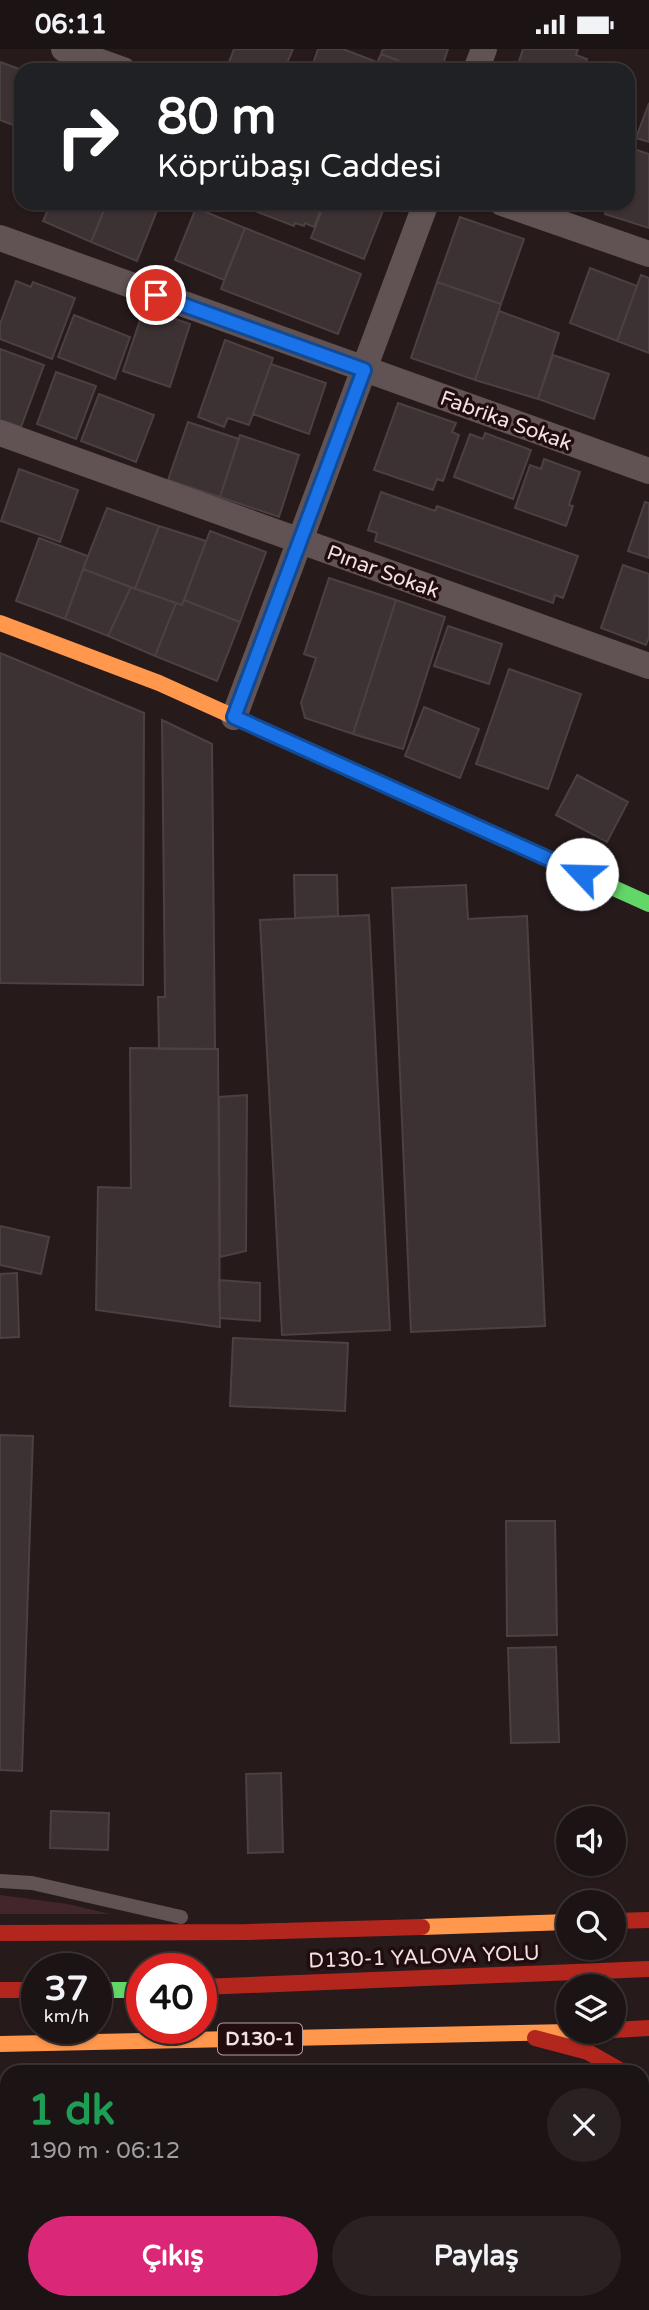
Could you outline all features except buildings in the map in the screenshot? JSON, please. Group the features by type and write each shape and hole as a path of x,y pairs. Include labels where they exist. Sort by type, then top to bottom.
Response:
{"main road":[{"path":"0,623 159,683 649,904"},
{"path":"626,1921 649,1920"},
{"path":"0,1933 247,1932 556,1922"},
{"name":"D130-1 YALOVA YOLU","path":"217,1986 649,1969"},
{"path":"0,1990 21,1990"},
{"path":"626,2029 649,2028"},
{"name":"D130-1","path":"0,2044 556,2032"},
{"path":"520,2033 588,2052 611,2065"}],"street":[{"path":"64,49 103,63"},
{"path":"234,717 423,210"},
{"path":"522,210 649,254"},
{"name":"Fabrika Sokak","path":"0,238 649,471"},
{"name":"Pınar Sokak","path":"0,433 299,543 649,666"}],"lane":[{"path":"0,1881 32,1883 247,1932"}],"shaded area":[{"path":"0,1895 68,1904 110,1914 0,1914"}],"traffic: fast":[{"path":"483,829 649,904"},
{"path":"112,1990 126,1990"}],"traffic: slow":[{"path":"0,623 159,683 483,829"},
{"path":"422,1927 556,1922"},
{"path":"0,2044 556,2032"}],"traffic: jam":[{"path":"626,1921 649,1920"},
{"path":"0,1933 247,1932 422,1927"},
{"path":"217,1986 649,1969"},
{"path":"0,1990 21,1990"},
{"path":"626,2029 649,2028"},
{"path":"535,2038 588,2052 611,2065"}],"route":[{"path":"156,295 364,370 234,717 582,874"}]}
